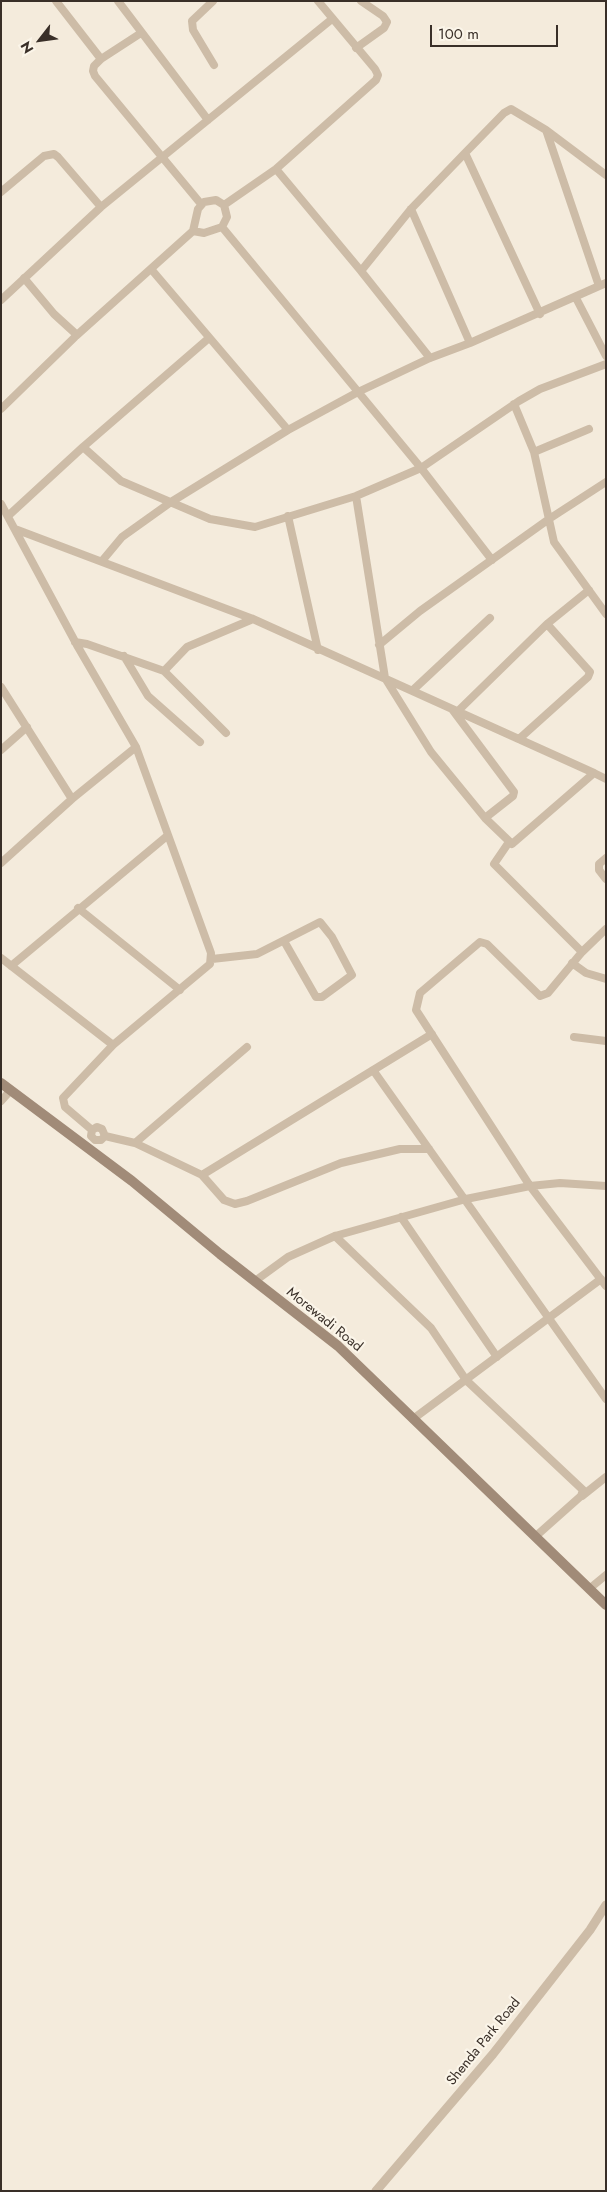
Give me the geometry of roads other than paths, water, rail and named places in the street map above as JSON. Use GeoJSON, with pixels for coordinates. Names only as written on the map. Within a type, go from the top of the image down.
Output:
{"type":"FeatureCollection","features":[{"type":"Feature","properties":{"kind":"main road","name":"Morewadi Road"},"geometry":{"type":"LineString","coordinates":[[1,1083],[10,1091],[93,1145],[154,1199],[338,1346],[606,1606]]}},
{"type":"Feature","properties":{"kind":"street"},"geometry":{"type":"LineString","coordinates":[[56,1],[101,58]]}},
{"type":"Feature","properties":{"kind":"street"},"geometry":{"type":"LineString","coordinates":[[118,1],[208,120]]}},
{"type":"Feature","properties":{"kind":"street"},"geometry":{"type":"LineString","coordinates":[[213,1],[192,21],[193,30],[214,65]]}},
{"type":"Feature","properties":{"kind":"street"},"geometry":{"type":"LineString","coordinates":[[224,205],[276,169],[376,80],[378,74],[375,69],[318,1]]}},
{"type":"Feature","properties":{"kind":"street"},"geometry":{"type":"LineString","coordinates":[[356,48],[384,28],[387,22],[383,16],[361,1]]}},
{"type":"Feature","properties":{"kind":"street"},"geometry":{"type":"LineString","coordinates":[[1,300],[101,207],[332,19]]}},
{"type":"Feature","properties":{"kind":"street"},"geometry":{"type":"LineString","coordinates":[[141,32],[101,58],[94,66],[95,76],[201,204]]}},
{"type":"Feature","properties":{"kind":"street"},"geometry":{"type":"LineString","coordinates":[[361,271],[412,209],[508,110],[514,110],[546,130],[606,175]]}},
{"type":"Feature","properties":{"kind":"street"},"geometry":{"type":"LineString","coordinates":[[102,561],[122,538],[171,502],[288,430],[358,392],[430,358],[540,314],[603,285],[546,130]]}},
{"type":"Feature","properties":{"kind":"street"},"geometry":{"type":"LineString","coordinates":[[465,153],[540,314]]}},
{"type":"Feature","properties":{"kind":"street"},"geometry":{"type":"LineString","coordinates":[[1,192],[44,156],[54,154],[101,207]]}},
{"type":"Feature","properties":{"kind":"street"},"geometry":{"type":"LineString","coordinates":[[276,169],[430,358]]}},
{"type":"Feature","properties":{"kind":"street"},"geometry":{"type":"LineString","coordinates":[[201,204],[211,200],[224,205]]}},
{"type":"Feature","properties":{"kind":"street"},"geometry":{"type":"LineString","coordinates":[[1,408],[77,335],[193,231],[201,204]]}},
{"type":"Feature","properties":{"kind":"street"},"geometry":{"type":"LineString","coordinates":[[193,231],[204,233],[222,227],[227,217],[224,205]]}},
{"type":"Feature","properties":{"kind":"street"},"geometry":{"type":"LineString","coordinates":[[412,209],[470,343]]}},
{"type":"Feature","properties":{"kind":"street"},"geometry":{"type":"LineString","coordinates":[[222,227],[421,468],[492,560]]}},
{"type":"Feature","properties":{"kind":"street"},"geometry":{"type":"LineString","coordinates":[[151,269],[288,430]]}},
{"type":"Feature","properties":{"kind":"street"},"geometry":{"type":"LineString","coordinates":[[24,278],[54,314],[77,335]]}},
{"type":"Feature","properties":{"kind":"street"},"geometry":{"type":"LineString","coordinates":[[576,298],[606,356]]}},
{"type":"Feature","properties":{"kind":"street"},"geometry":{"type":"LineString","coordinates":[[8,516],[209,338]]}},
{"type":"Feature","properties":{"kind":"street"},"geometry":{"type":"LineString","coordinates":[[84,447],[121,480],[210,519],[255,527],[356,496],[421,468],[514,404],[540,389],[606,364]]}},
{"type":"Feature","properties":{"kind":"street"},"geometry":{"type":"LineString","coordinates":[[514,404],[534,452],[554,542],[606,614]]}},
{"type":"Feature","properties":{"kind":"street"},"geometry":{"type":"LineString","coordinates":[[534,452],[589,430]]}},
{"type":"Feature","properties":{"kind":"street"},"geometry":{"type":"LineString","coordinates":[[379,645],[420,611],[549,519],[606,482]]}},
{"type":"Feature","properties":{"kind":"street"},"geometry":{"type":"LineString","coordinates":[[356,496],[379,645],[386,678],[431,752],[486,818],[509,842],[516,842],[594,773]]}},
{"type":"Feature","properties":{"kind":"street"},"geometry":{"type":"LineString","coordinates":[[1,504],[75,642],[136,747],[212,959]]}},
{"type":"Feature","properties":{"kind":"street"},"geometry":{"type":"LineString","coordinates":[[288,516],[318,650]]}},
{"type":"Feature","properties":{"kind":"street"},"geometry":{"type":"LineString","coordinates":[[15,529],[253,619],[606,779]]}},
{"type":"Feature","properties":{"kind":"street"},"geometry":{"type":"LineString","coordinates":[[458,711],[547,624],[589,590]]}},
{"type":"Feature","properties":{"kind":"street"},"geometry":{"type":"LineString","coordinates":[[413,690],[490,618]]}},
{"type":"Feature","properties":{"kind":"street"},"geometry":{"type":"LineString","coordinates":[[164,671],[187,646],[253,619]]}},
{"type":"Feature","properties":{"kind":"street"},"geometry":{"type":"LineString","coordinates":[[519,739],[588,678],[590,672],[547,624]]}},
{"type":"Feature","properties":{"kind":"street"},"geometry":{"type":"LineString","coordinates":[[75,642],[124,656],[164,671],[226,733]]}},
{"type":"Feature","properties":{"kind":"street"},"geometry":{"type":"LineString","coordinates":[[124,656],[148,696],[200,742]]}},
{"type":"Feature","properties":{"kind":"street"},"geometry":{"type":"LineString","coordinates":[[1,687],[72,799]]}},
{"type":"Feature","properties":{"kind":"street"},"geometry":{"type":"LineString","coordinates":[[450,707],[514,792],[513,796],[486,818]]}},
{"type":"Feature","properties":{"kind":"street"},"geometry":{"type":"LineString","coordinates":[[1,750],[27,727]]}},
{"type":"Feature","properties":{"kind":"street"},"geometry":{"type":"LineString","coordinates":[[1,862],[72,799],[136,747]]}},
{"type":"Feature","properties":{"kind":"street"},"geometry":{"type":"LineString","coordinates":[[11,966],[78,908],[167,836]]}},
{"type":"Feature","properties":{"kind":"street"},"geometry":{"type":"LineString","coordinates":[[509,842],[494,864],[582,952]]}},
{"type":"Feature","properties":{"kind":"street"},"geometry":{"type":"LineString","coordinates":[[606,858],[599,864],[599,870],[606,879]]}},
{"type":"Feature","properties":{"kind":"street"},"geometry":{"type":"LineString","coordinates":[[78,908],[180,990]]}},
{"type":"Feature","properties":{"kind":"street"},"geometry":{"type":"LineString","coordinates":[[92,1130],[64,1107],[63,1098],[113,1045],[180,990],[212,959],[257,954],[320,922],[332,937],[352,975],[322,997],[316,997],[284,941]]}},
{"type":"Feature","properties":{"kind":"street"},"geometry":{"type":"LineString","coordinates":[[606,929],[582,952],[548,992],[540,996],[487,944],[480,942],[420,993],[416,1010],[530,1186],[606,1286]]}},
{"type":"Feature","properties":{"kind":"street"},"geometry":{"type":"LineString","coordinates":[[1,958],[113,1045]]}},
{"type":"Feature","properties":{"kind":"street"},"geometry":{"type":"LineString","coordinates":[[572,963],[586,973],[606,979]]}},
{"type":"Feature","properties":{"kind":"street"},"geometry":{"type":"LineString","coordinates":[[202,1175],[432,1034]]}},
{"type":"Feature","properties":{"kind":"street"},"geometry":{"type":"LineString","coordinates":[[574,1037],[606,1041]]}},
{"type":"Feature","properties":{"kind":"street"},"geometry":{"type":"LineString","coordinates":[[135,1143],[247,1047]]}},
{"type":"Feature","properties":{"kind":"street"},"geometry":{"type":"LineString","coordinates":[[373,1070],[466,1198],[606,1399]]}},
{"type":"Feature","properties":{"kind":"street"},"geometry":{"type":"LineString","coordinates":[[1,1101],[10,1091]]}},
{"type":"Feature","properties":{"kind":"street"},"geometry":{"type":"LineString","coordinates":[[92,1130],[100,1128],[105,1136],[135,1143],[202,1175],[224,1200],[235,1204],[247,1201],[341,1163],[400,1148],[429,1149]]}},
{"type":"Feature","properties":{"kind":"street"},"geometry":{"type":"LineString","coordinates":[[92,1130],[93,1145],[105,1136]]}},
{"type":"Feature","properties":{"kind":"street"},"geometry":{"type":"LineString","coordinates":[[255,1281],[288,1257],[335,1236],[466,1198],[530,1186],[560,1183],[606,1186]]}},
{"type":"Feature","properties":{"kind":"street"},"geometry":{"type":"LineString","coordinates":[[401,1217],[496,1357]]}},
{"type":"Feature","properties":{"kind":"street"},"geometry":{"type":"LineString","coordinates":[[335,1236],[431,1328],[466,1380],[578,1482],[583,1490],[581,1496]]}},
{"type":"Feature","properties":{"kind":"street"},"geometry":{"type":"LineString","coordinates":[[413,1419],[601,1279]]}},
{"type":"Feature","properties":{"kind":"street"},"geometry":{"type":"LineString","coordinates":[[536,1536],[606,1476]]}},
{"type":"Feature","properties":{"kind":"street"},"geometry":{"type":"LineString","coordinates":[[589,1589],[606,1575]]}},
{"type":"Feature","properties":{"kind":"street","name":"Shenda Park Road"},"geometry":{"type":"LineString","coordinates":[[376,2191],[493,2054],[590,1930],[606,1905]]}}]}
